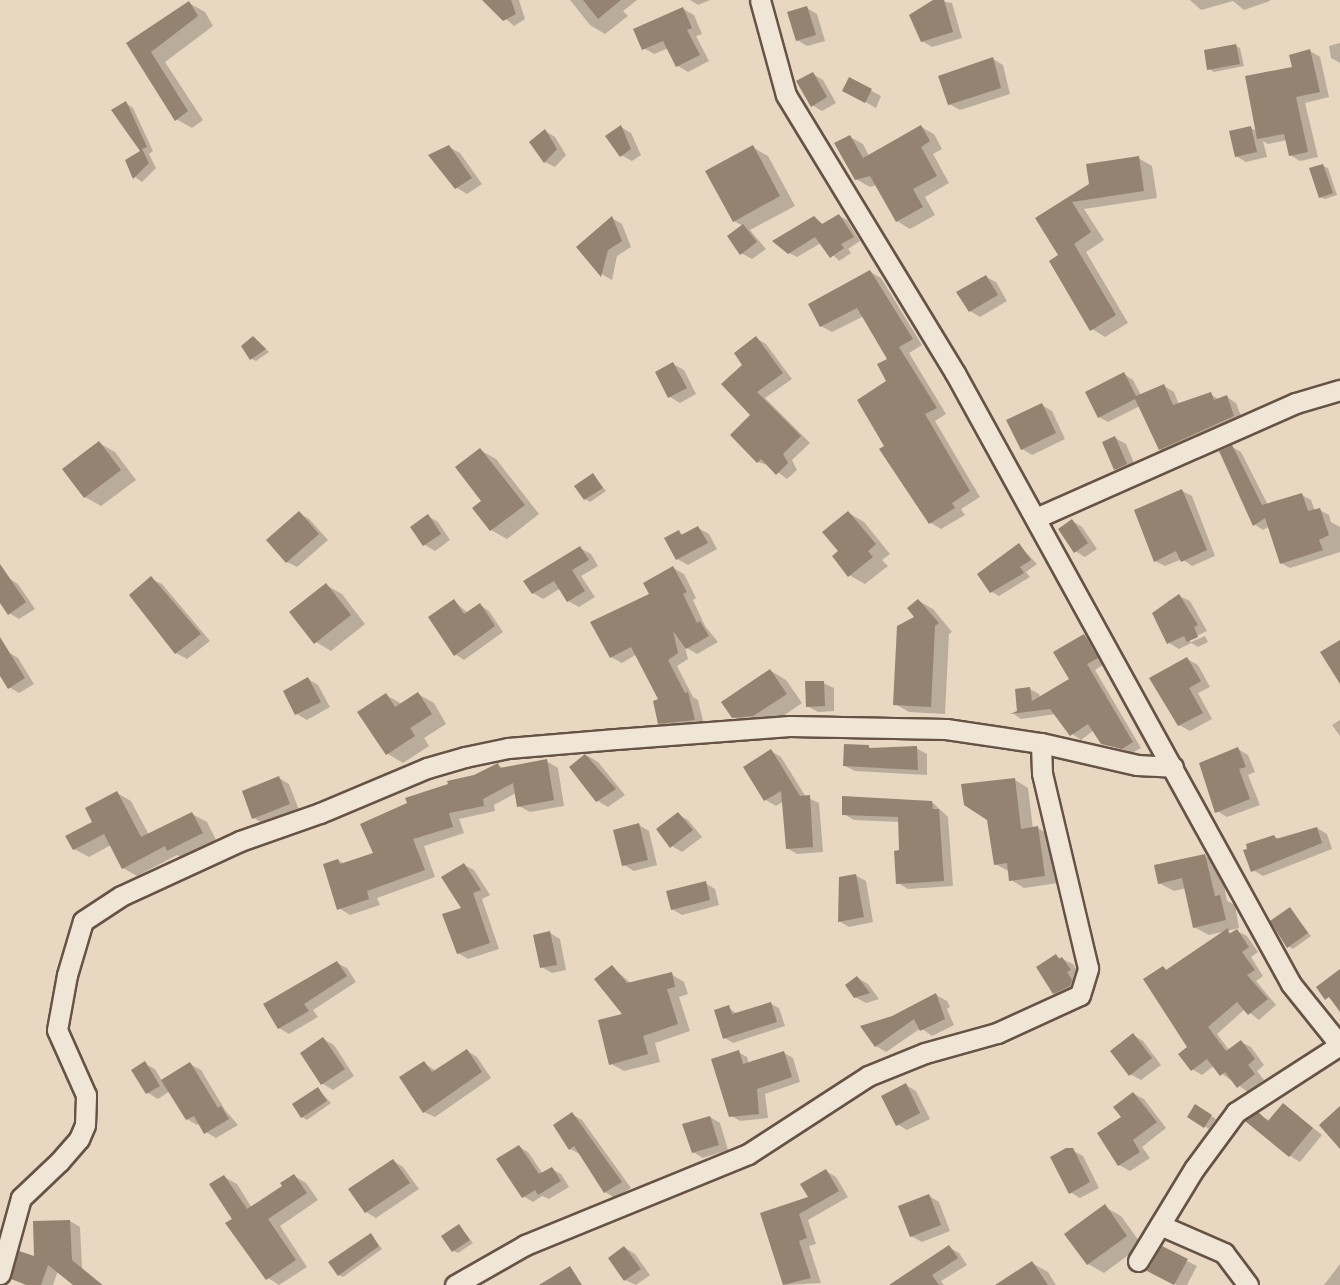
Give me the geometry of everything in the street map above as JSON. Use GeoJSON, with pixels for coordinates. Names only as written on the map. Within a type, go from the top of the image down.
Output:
{"type":"FeatureCollection","features":[{"type":"Feature","properties":{"kind":"street"},"geometry":{"type":"LineString","coordinates":[[760,0],[786,95],[955,373],[1291,984],[1340,1045],[1236,1112],[1212,1142],[1138,1261]]}},
{"type":"Feature","properties":{"kind":"street"},"geometry":{"type":"LineString","coordinates":[[1036,518],[1296,403],[1340,390]]}},
{"type":"Feature","properties":{"kind":"street"},"geometry":{"type":"LineString","coordinates":[[0,1274],[21,1198],[59,1163],[79,1139],[85,1125],[86,1096],[57,1030],[67,975],[83,921],[131,891],[240,841],[320,813],[427,768],[508,748],[790,726],[946,729],[1041,743],[1137,765],[1173,767]]}},
{"type":"Feature","properties":{"kind":"street"},"geometry":{"type":"LineString","coordinates":[[455,1285],[525,1245],[748,1154],[868,1076],[925,1054],[997,1032],[1080,995],[1088,968],[1042,773],[1041,743]]}},
{"type":"Feature","properties":{"kind":"street"},"geometry":{"type":"LineString","coordinates":[[1160,1225],[1224,1254],[1248,1285]]}},
{"type":"Feature","properties":{"kind":"building"},"geometry":{"type":"Polygon","coordinates":[[[482,0],[511,0],[516,14],[503,21],[482,0]]]}},
{"type":"Feature","properties":{"kind":"building"},"geometry":{"type":"Polygon","coordinates":[[[583,0],[621,0],[598,19],[583,0]]]}},
{"type":"Feature","properties":{"kind":"building"},"geometry":{"type":"Polygon","coordinates":[[[933,0],[944,0],[953,32],[921,42],[909,15],[933,0]]]}},
{"type":"Feature","properties":{"kind":"building"},"geometry":{"type":"Polygon","coordinates":[[[189,1],[198,16],[151,52],[188,111],[175,121],[126,43],[189,1]]]}},
{"type":"Feature","properties":{"kind":"building"},"geometry":{"type":"Polygon","coordinates":[[[807,6],[816,35],[796,41],[787,12],[807,6]]]}},
{"type":"Feature","properties":{"kind":"building"},"geometry":{"type":"Polygon","coordinates":[[[683,7],[692,28],[687,30],[700,55],[676,67],[663,41],[642,50],[633,29],[683,7]]]}},
{"type":"Feature","properties":{"kind":"building"},"geometry":{"type":"Polygon","coordinates":[[[1236,44],[1240,64],[1207,70],[1204,50],[1236,44]]]}},
{"type":"Feature","properties":{"kind":"building"},"geometry":{"type":"Polygon","coordinates":[[[1310,49],[1320,92],[1296,97],[1308,152],[1289,156],[1284,134],[1257,139],[1245,76],[1292,67],[1289,55],[1310,49]]]}},
{"type":"Feature","properties":{"kind":"building"},"geometry":{"type":"Polygon","coordinates":[[[993,57],[1001,88],[948,105],[938,76],[993,57]]]}},
{"type":"Feature","properties":{"kind":"building"},"geometry":{"type":"Polygon","coordinates":[[[813,72],[827,97],[811,107],[796,81],[813,72]]]}},
{"type":"Feature","properties":{"kind":"building"},"geometry":{"type":"Polygon","coordinates":[[[849,77],[872,89],[865,103],[842,91],[849,77]]]}},
{"type":"Feature","properties":{"kind":"building"},"geometry":{"type":"Polygon","coordinates":[[[126,101],[147,147],[142,149],[149,163],[133,179],[125,160],[140,151],[111,110],[126,101]]]}},
{"type":"Feature","properties":{"kind":"building"},"geometry":{"type":"Polygon","coordinates":[[[621,125],[631,149],[620,157],[605,136],[621,125]]]}},
{"type":"Feature","properties":{"kind":"building"},"geometry":{"type":"Polygon","coordinates":[[[921,125],[930,141],[921,147],[937,176],[913,189],[923,207],[896,222],[870,176],[855,180],[834,143],[850,135],[863,158],[921,125]]]}},
{"type":"Feature","properties":{"kind":"building"},"geometry":{"type":"Polygon","coordinates":[[[1251,126],[1257,152],[1235,157],[1229,131],[1251,126]]]}},
{"type":"Feature","properties":{"kind":"building"},"geometry":{"type":"Polygon","coordinates":[[[545,129],[557,149],[544,163],[529,142],[545,129]]]}},
{"type":"Feature","properties":{"kind":"building"},"geometry":{"type":"Polygon","coordinates":[[[449,145],[472,178],[455,189],[428,155],[449,145]]]}},
{"type":"Feature","properties":{"kind":"building"},"geometry":{"type":"Polygon","coordinates":[[[753,145],[780,196],[733,222],[705,171],[753,145]]]}},
{"type":"Feature","properties":{"kind":"building"},"geometry":{"type":"Polygon","coordinates":[[[1139,156],[1144,191],[1072,202],[1091,232],[1074,244],[1116,315],[1090,331],[1049,261],[1058,255],[1035,218],[1089,184],[1086,164],[1139,156]]]}},
{"type":"Feature","properties":{"kind":"building"},"geometry":{"type":"Polygon","coordinates":[[[1323,164],[1333,193],[1319,198],[1309,168],[1323,164]]]}},
{"type":"Feature","properties":{"kind":"building"},"geometry":{"type":"Polygon","coordinates":[[[839,214],[854,237],[841,244],[844,248],[830,258],[815,237],[788,254],[772,241],[814,216],[822,224],[839,214]]]}},
{"type":"Feature","properties":{"kind":"building"},"geometry":{"type":"Polygon","coordinates":[[[612,216],[622,241],[608,250],[601,277],[576,247],[612,216]]]}},
{"type":"Feature","properties":{"kind":"building"},"geometry":{"type":"Polygon","coordinates":[[[743,224],[757,242],[740,255],[727,236],[743,224]]]}},
{"type":"Feature","properties":{"kind":"building"},"geometry":{"type":"Polygon","coordinates":[[[870,270],[913,339],[899,347],[937,408],[925,414],[970,491],[952,503],[955,508],[929,524],[879,449],[884,446],[857,400],[886,381],[877,364],[887,359],[857,308],[820,327],[808,304],[870,270]]]}},
{"type":"Feature","properties":{"kind":"building"},"geometry":{"type":"Polygon","coordinates":[[[986,275],[998,295],[969,312],[956,292],[986,275]]]}},
{"type":"Feature","properties":{"kind":"building"},"geometry":{"type":"Polygon","coordinates":[[[253,336],[266,349],[250,360],[241,346],[253,336]]]}},
{"type":"Feature","properties":{"kind":"building"},"geometry":{"type":"Polygon","coordinates":[[[756,336],[783,373],[757,392],[801,436],[783,454],[788,463],[776,475],[761,459],[757,463],[730,435],[750,415],[721,384],[742,365],[734,353],[756,336]]]}},
{"type":"Feature","properties":{"kind":"building"},"geometry":{"type":"Polygon","coordinates":[[[673,362],[687,388],[668,398],[655,372],[673,362]]]}},
{"type":"Feature","properties":{"kind":"building"},"geometry":{"type":"Polygon","coordinates":[[[1124,372],[1136,396],[1164,384],[1173,405],[1211,392],[1214,400],[1227,395],[1234,416],[1159,450],[1135,399],[1098,418],[1085,392],[1124,372]]]}},
{"type":"Feature","properties":{"kind":"building"},"geometry":{"type":"Polygon","coordinates":[[[1042,403],[1056,433],[1021,450],[1006,420],[1042,403]]]}},
{"type":"Feature","properties":{"kind":"building"},"geometry":{"type":"Polygon","coordinates":[[[1115,436],[1127,464],[1114,470],[1102,442],[1115,436]]]}},
{"type":"Feature","properties":{"kind":"building"},"geometry":{"type":"Polygon","coordinates":[[[99,441],[121,470],[84,498],[62,469],[99,441]]]}},
{"type":"Feature","properties":{"kind":"building"},"geometry":{"type":"Polygon","coordinates":[[[1232,445],[1262,505],[1302,493],[1308,511],[1320,508],[1329,535],[1319,540],[1323,550],[1280,564],[1265,518],[1253,526],[1219,451],[1232,445]]]}},
{"type":"Feature","properties":{"kind":"building"},"geometry":{"type":"Polygon","coordinates":[[[480,448],[525,505],[490,531],[472,508],[481,501],[455,467],[480,448]]]}},
{"type":"Feature","properties":{"kind":"building"},"geometry":{"type":"Polygon","coordinates":[[[593,473],[603,488],[584,500],[574,486],[593,473]]]}},
{"type":"Feature","properties":{"kind":"building"},"geometry":{"type":"Polygon","coordinates":[[[1182,489],[1207,550],[1181,562],[1176,551],[1154,562],[1134,510],[1182,489]]]}},
{"type":"Feature","properties":{"kind":"building"},"geometry":{"type":"Polygon","coordinates":[[[299,511],[319,534],[286,563],[266,540],[299,511]]]}},
{"type":"Feature","properties":{"kind":"building"},"geometry":{"type":"Polygon","coordinates":[[[848,511],[876,544],[868,551],[873,557],[848,577],[832,556],[838,551],[822,532],[848,511]]]}},
{"type":"Feature","properties":{"kind":"building"},"geometry":{"type":"Polygon","coordinates":[[[428,514],[441,534],[423,546],[410,527],[428,514]]]}},
{"type":"Feature","properties":{"kind":"building"},"geometry":{"type":"Polygon","coordinates":[[[1072,519],[1088,543],[1074,553],[1058,529],[1072,519]]]}},
{"type":"Feature","properties":{"kind":"building"},"geometry":{"type":"Polygon","coordinates":[[[698,526],[708,543],[676,560],[664,538],[679,530],[681,535],[698,526]]]}},
{"type":"Feature","properties":{"kind":"building"},"geometry":{"type":"Polygon","coordinates":[[[1019,543],[1031,560],[1020,567],[1024,573],[990,593],[977,574],[1019,543]]]}},
{"type":"Feature","properties":{"kind":"building"},"geometry":{"type":"Polygon","coordinates":[[[580,546],[589,560],[572,570],[585,591],[567,602],[554,581],[532,594],[523,581],[580,546]]]}},
{"type":"Feature","properties":{"kind":"building"},"geometry":{"type":"Polygon","coordinates":[[[0,564],[26,602],[8,615],[0,603],[0,564]]]}},
{"type":"Feature","properties":{"kind":"building"},"geometry":{"type":"Polygon","coordinates":[[[673,566],[687,592],[683,594],[697,623],[700,621],[709,636],[686,649],[673,631],[678,653],[668,660],[685,693],[688,692],[695,720],[658,724],[653,701],[658,699],[631,647],[610,658],[590,622],[649,594],[643,583],[673,566]]]}},
{"type":"Feature","properties":{"kind":"building"},"geometry":{"type":"Polygon","coordinates":[[[151,576],[201,634],[175,654],[129,595],[151,576]]]}},
{"type":"Feature","properties":{"kind":"building"},"geometry":{"type":"Polygon","coordinates":[[[326,583],[351,615],[314,644],[289,612],[326,583]]]}},
{"type":"Feature","properties":{"kind":"building"},"geometry":{"type":"Polygon","coordinates":[[[1179,594],[1198,625],[1194,627],[1198,637],[1187,642],[1184,636],[1167,644],[1152,613],[1179,594]]]}},
{"type":"Feature","properties":{"kind":"building"},"geometry":{"type":"Polygon","coordinates":[[[454,599],[464,614],[480,603],[495,626],[454,656],[428,617],[454,599]]]}},
{"type":"Feature","properties":{"kind":"building"},"geometry":{"type":"Polygon","coordinates":[[[918,599],[939,623],[935,626],[931,707],[893,705],[897,626],[914,617],[907,608],[918,599]]]}},
{"type":"Feature","properties":{"kind":"building"},"geometry":{"type":"Polygon","coordinates":[[[1084,634],[1098,658],[1087,664],[1133,742],[1122,749],[1101,744],[1088,724],[1070,736],[1050,709],[1010,714],[1017,711],[1015,689],[1030,687],[1032,701],[1069,679],[1053,652],[1084,634]]]}},
{"type":"Feature","properties":{"kind":"building"},"geometry":{"type":"Polygon","coordinates":[[[0,637],[25,678],[8,689],[0,676],[0,637]]]}},
{"type":"Feature","properties":{"kind":"building"},"geometry":{"type":"Polygon","coordinates":[[[1340,640],[1340,684],[1320,652],[1340,640]]]}},
{"type":"Feature","properties":{"kind":"building"},"geometry":{"type":"Polygon","coordinates":[[[1187,657],[1201,681],[1189,688],[1203,713],[1178,726],[1149,678],[1187,657]]]}},
{"type":"Feature","properties":{"kind":"building"},"geometry":{"type":"Polygon","coordinates":[[[770,669],[787,694],[753,716],[732,718],[721,702],[770,669]]]}},
{"type":"Feature","properties":{"kind":"building"},"geometry":{"type":"Polygon","coordinates":[[[308,677],[321,702],[295,715],[283,691],[308,677]]]}},
{"type":"Feature","properties":{"kind":"building"},"geometry":{"type":"Polygon","coordinates":[[[805,681],[824,681],[825,706],[806,707],[805,681]]]}},
{"type":"Feature","properties":{"kind":"building"},"geometry":{"type":"Polygon","coordinates":[[[418,692],[432,714],[410,728],[415,736],[386,755],[357,712],[386,693],[395,707],[418,692]]]}},
{"type":"Feature","properties":{"kind":"building"},"geometry":{"type":"Polygon","coordinates":[[[844,744],[869,745],[869,748],[917,746],[918,770],[843,766],[844,744]]]}},
{"type":"Feature","properties":{"kind":"building"},"geometry":{"type":"Polygon","coordinates":[[[1238,747],[1246,767],[1239,769],[1250,799],[1215,813],[1199,763],[1238,747]]]}},
{"type":"Feature","properties":{"kind":"building"},"geometry":{"type":"Polygon","coordinates":[[[771,749],[800,796],[810,795],[813,847],[786,849],[781,791],[764,801],[743,767],[771,749]]]}},
{"type":"Feature","properties":{"kind":"building"},"geometry":{"type":"Polygon","coordinates":[[[585,754],[616,789],[596,802],[569,767],[585,754]]]}},
{"type":"Feature","properties":{"kind":"building"},"geometry":{"type":"Polygon","coordinates":[[[547,759],[554,800],[517,807],[513,783],[483,799],[484,806],[449,813],[453,827],[413,839],[425,870],[367,891],[369,899],[337,910],[323,864],[338,859],[340,864],[373,853],[360,824],[407,803],[405,798],[448,784],[447,781],[474,775],[498,763],[500,768],[547,759]]]}},
{"type":"Feature","properties":{"kind":"building"},"geometry":{"type":"Polygon","coordinates":[[[279,776],[290,804],[252,819],[242,791],[279,776]]]}},
{"type":"Feature","properties":{"kind":"building"},"geometry":{"type":"Polygon","coordinates":[[[1015,778],[1021,829],[1038,826],[1045,876],[1009,881],[1007,863],[994,865],[987,820],[964,805],[961,784],[1015,778]]]}},
{"type":"Feature","properties":{"kind":"building"},"geometry":{"type":"Polygon","coordinates":[[[117,791],[141,837],[192,812],[203,833],[167,851],[165,846],[122,869],[104,834],[73,850],[65,836],[92,822],[85,808],[117,791]]]}},
{"type":"Feature","properties":{"kind":"building"},"geometry":{"type":"Polygon","coordinates":[[[842,796],[932,801],[933,809],[939,809],[944,881],[896,884],[894,851],[899,850],[898,817],[842,815],[842,796]]]}},
{"type":"Feature","properties":{"kind":"building"},"geometry":{"type":"Polygon","coordinates":[[[678,812],[693,830],[670,848],[656,829],[678,812]]]}},
{"type":"Feature","properties":{"kind":"building"},"geometry":{"type":"Polygon","coordinates":[[[639,823],[648,860],[622,866],[613,830],[639,823]]]}},
{"type":"Feature","properties":{"kind":"building"},"geometry":{"type":"Polygon","coordinates":[[[1317,827],[1322,843],[1251,872],[1243,850],[1247,849],[1246,844],[1274,835],[1276,839],[1317,827]]]}},
{"type":"Feature","properties":{"kind":"building"},"geometry":{"type":"Polygon","coordinates":[[[1205,854],[1215,896],[1220,895],[1226,920],[1193,928],[1182,878],[1158,884],[1154,865],[1205,854]]]}},
{"type":"Feature","properties":{"kind":"building"},"geometry":{"type":"Polygon","coordinates":[[[464,863],[481,890],[473,893],[490,943],[457,954],[442,914],[461,908],[441,877],[464,863]]]}},
{"type":"Feature","properties":{"kind":"building"},"geometry":{"type":"Polygon","coordinates":[[[856,874],[864,917],[838,922],[839,877],[856,874]]]}},
{"type":"Feature","properties":{"kind":"building"},"geometry":{"type":"Polygon","coordinates":[[[706,881],[710,900],[671,910],[666,891],[706,881]]]}},
{"type":"Feature","properties":{"kind":"building"},"geometry":{"type":"Polygon","coordinates":[[[1290,907],[1308,933],[1287,948],[1270,921],[1290,907]]]}},
{"type":"Feature","properties":{"kind":"building"},"geometry":{"type":"Polygon","coordinates":[[[1228,928],[1229,934],[1237,929],[1249,947],[1242,952],[1255,970],[1247,975],[1268,999],[1248,1015],[1237,1002],[1208,1027],[1226,1051],[1241,1040],[1255,1059],[1248,1065],[1255,1074],[1237,1088],[1225,1072],[1220,1076],[1207,1059],[1191,1071],[1178,1054],[1187,1047],[1143,979],[1163,966],[1166,970],[1228,928]]]}},
{"type":"Feature","properties":{"kind":"building"},"geometry":{"type":"Polygon","coordinates":[[[550,931],[557,965],[540,968],[533,935],[550,931]]]}},
{"type":"Feature","properties":{"kind":"building"},"geometry":{"type":"Polygon","coordinates":[[[1056,954],[1059,959],[1062,957],[1071,970],[1067,972],[1072,980],[1070,986],[1053,994],[1036,967],[1056,954]]]}},
{"type":"Feature","properties":{"kind":"building"},"geometry":{"type":"Polygon","coordinates":[[[337,961],[347,976],[304,1004],[309,1011],[278,1029],[263,1004],[337,961]]]}},
{"type":"Feature","properties":{"kind":"building"},"geometry":{"type":"Polygon","coordinates":[[[612,965],[627,983],[672,972],[675,987],[667,989],[678,1024],[643,1036],[648,1054],[609,1065],[598,1020],[622,1014],[594,979],[612,965]]]}},
{"type":"Feature","properties":{"kind":"building"},"geometry":{"type":"Polygon","coordinates":[[[1340,969],[1340,1012],[1329,997],[1325,1000],[1316,987],[1340,969]]]}},
{"type":"Feature","properties":{"kind":"building"},"geometry":{"type":"Polygon","coordinates":[[[857,976],[870,993],[854,998],[845,985],[857,976]]]}},
{"type":"Feature","properties":{"kind":"building"},"geometry":{"type":"Polygon","coordinates":[[[936,993],[945,1019],[920,1031],[914,1019],[875,1047],[860,1026],[892,1016],[936,993]]]}},
{"type":"Feature","properties":{"kind":"building"},"geometry":{"type":"Polygon","coordinates":[[[771,1002],[777,1022],[723,1039],[714,1010],[729,1005],[732,1014],[771,1002]]]}},
{"type":"Feature","properties":{"kind":"building"},"geometry":{"type":"Polygon","coordinates":[[[1133,1033],[1152,1058],[1129,1076],[1110,1051],[1133,1033]]]}},
{"type":"Feature","properties":{"kind":"building"},"geometry":{"type":"Polygon","coordinates":[[[323,1037],[345,1069],[321,1085],[300,1053],[323,1037]]]}},
{"type":"Feature","properties":{"kind":"building"},"geometry":{"type":"Polygon","coordinates":[[[467,1049],[482,1072],[423,1113],[399,1077],[424,1061],[432,1072],[467,1049]]]}},
{"type":"Feature","properties":{"kind":"building"},"geometry":{"type":"Polygon","coordinates":[[[739,1050],[743,1064],[784,1051],[792,1077],[757,1089],[759,1114],[729,1117],[711,1059],[739,1050]]]}},
{"type":"Feature","properties":{"kind":"building"},"geometry":{"type":"Polygon","coordinates":[[[145,1061],[160,1086],[146,1094],[131,1070],[145,1061]]]}},
{"type":"Feature","properties":{"kind":"building"},"geometry":{"type":"Polygon","coordinates":[[[190,1062],[218,1108],[221,1106],[229,1119],[204,1134],[194,1116],[186,1120],[161,1080],[190,1062]]]}},
{"type":"Feature","properties":{"kind":"building"},"geometry":{"type":"Polygon","coordinates":[[[906,1083],[920,1113],[896,1126],[881,1096],[906,1083]]]}},
{"type":"Feature","properties":{"kind":"building"},"geometry":{"type":"Polygon","coordinates":[[[318,1087],[327,1101],[301,1118],[292,1104],[318,1087]]]}},
{"type":"Feature","properties":{"kind":"building"},"geometry":{"type":"Polygon","coordinates":[[[1133,1092],[1157,1122],[1133,1140],[1140,1152],[1118,1166],[1097,1133],[1121,1117],[1113,1107],[1133,1092]]]}},
{"type":"Feature","properties":{"kind":"building"},"geometry":{"type":"Polygon","coordinates":[[[1283,1103],[1313,1128],[1289,1157],[1245,1121],[1258,1112],[1268,1121],[1283,1103]]]}},
{"type":"Feature","properties":{"kind":"building"},"geometry":{"type":"Polygon","coordinates":[[[1195,1104],[1212,1115],[1204,1128],[1187,1117],[1195,1104]]]}},
{"type":"Feature","properties":{"kind":"building"},"geometry":{"type":"Polygon","coordinates":[[[1340,1106],[1340,1149],[1319,1125],[1340,1106]]]}},
{"type":"Feature","properties":{"kind":"building"},"geometry":{"type":"Polygon","coordinates":[[[572,1112],[622,1182],[604,1193],[574,1146],[569,1150],[553,1125],[572,1112]]]}},
{"type":"Feature","properties":{"kind":"building"},"geometry":{"type":"Polygon","coordinates":[[[710,1116],[719,1145],[692,1153],[682,1124],[710,1116]]]}},
{"type":"Feature","properties":{"kind":"building"},"geometry":{"type":"Polygon","coordinates":[[[519,1145],[539,1174],[552,1167],[561,1181],[538,1195],[535,1190],[522,1198],[496,1159],[519,1145]]]}},
{"type":"Feature","properties":{"kind":"building"},"geometry":{"type":"Polygon","coordinates":[[[1066,1148],[1073,1148],[1090,1182],[1069,1194],[1050,1157],[1066,1148]]]}},
{"type":"Feature","properties":{"kind":"building"},"geometry":{"type":"Polygon","coordinates":[[[393,1159],[410,1183],[365,1213],[348,1189],[393,1159]]]}},
{"type":"Feature","properties":{"kind":"building"},"geometry":{"type":"Polygon","coordinates":[[[826,1169],[839,1191],[799,1214],[807,1238],[799,1241],[811,1278],[783,1285],[760,1213],[808,1197],[800,1184],[826,1169]]]}},
{"type":"Feature","properties":{"kind":"building"},"geometry":{"type":"Polygon","coordinates":[[[294,1174],[307,1193],[268,1219],[296,1260],[266,1280],[225,1223],[232,1219],[209,1184],[224,1175],[247,1209],[282,1186],[280,1183],[294,1174]]]}},
{"type":"Feature","properties":{"kind":"building"},"geometry":{"type":"Polygon","coordinates":[[[929,1194],[941,1225],[910,1237],[898,1206],[929,1194]]]}},
{"type":"Feature","properties":{"kind":"building"},"geometry":{"type":"Polygon","coordinates":[[[1105,1204],[1127,1236],[1087,1265],[1064,1234],[1105,1204]]]}},
{"type":"Feature","properties":{"kind":"building"},"geometry":{"type":"Polygon","coordinates":[[[70,1220],[72,1260],[102,1285],[73,1285],[48,1265],[41,1285],[27,1285],[11,1279],[19,1251],[34,1256],[33,1221],[70,1220]]]}},
{"type":"Feature","properties":{"kind":"building"},"geometry":{"type":"Polygon","coordinates":[[[459,1224],[470,1240],[452,1252],[441,1236],[459,1224]]]}},
{"type":"Feature","properties":{"kind":"building"},"geometry":{"type":"Polygon","coordinates":[[[371,1233],[379,1246],[338,1276],[328,1262],[371,1233]]]}},
{"type":"Feature","properties":{"kind":"building"},"geometry":{"type":"Polygon","coordinates":[[[949,1245],[958,1258],[932,1275],[939,1285],[889,1285],[949,1245]]]}},
{"type":"Feature","properties":{"kind":"building"},"geometry":{"type":"Polygon","coordinates":[[[624,1246],[641,1269],[624,1281],[608,1258],[624,1246]]]}},
{"type":"Feature","properties":{"kind":"building"},"geometry":{"type":"Polygon","coordinates":[[[1162,1246],[1188,1259],[1174,1285],[1147,1271],[1162,1246]]]}},
{"type":"Feature","properties":{"kind":"building"},"geometry":{"type":"Polygon","coordinates":[[[1032,1261],[1048,1285],[995,1285],[1032,1261]]]}},
{"type":"Feature","properties":{"kind":"building"},"geometry":{"type":"Polygon","coordinates":[[[570,1266],[582,1285],[539,1285],[570,1266]]]}}]}
